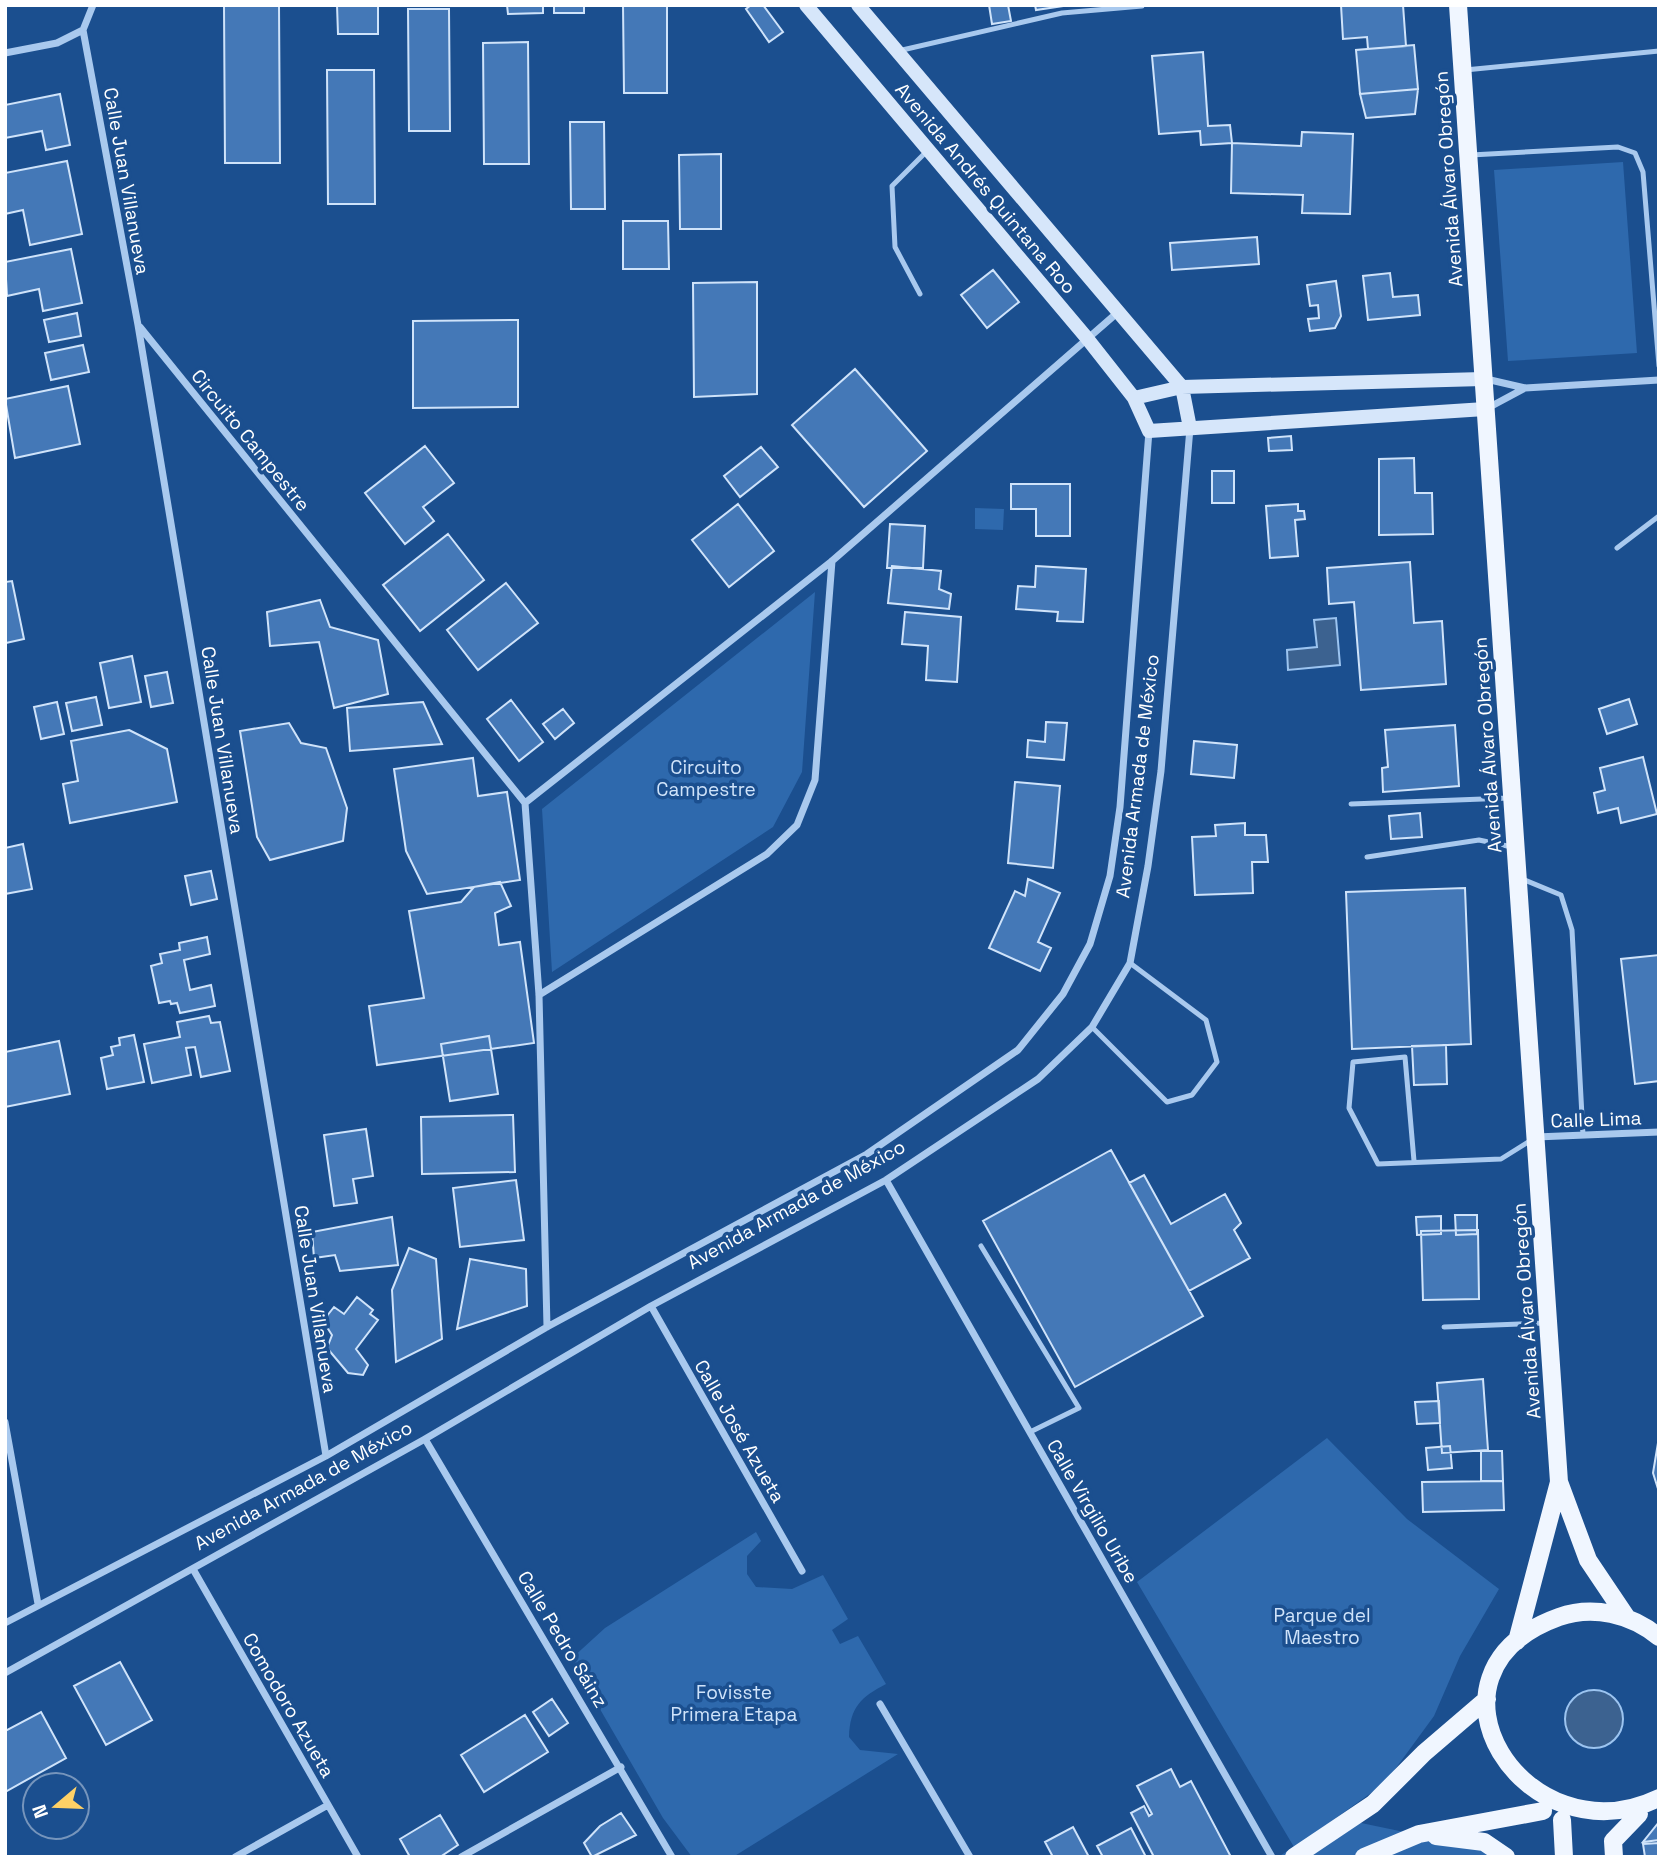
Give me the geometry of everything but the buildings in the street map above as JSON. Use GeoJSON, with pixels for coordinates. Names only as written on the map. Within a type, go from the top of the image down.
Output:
{"type":"FeatureCollection","features":[{"type":"Feature","properties":{"kind":"main road","name":"Avenida Andrés Quintana Roo"},"geometry":{"type":"LineString","coordinates":[[806,5],[1086,337],[1134,398],[1149,431]]}},
{"type":"Feature","properties":{"kind":"main road","name":"Avenida Andrés Quintana Roo"},"geometry":{"type":"LineString","coordinates":[[858,5],[895,52],[1182,387]]}},
{"type":"Feature","properties":{"kind":"main road","name":"Avenida Álvaro Obregón"},"geometry":{"type":"LineString","coordinates":[[1458,5],[1559,1482],[1588,1560],[1627,1618]]}},
{"type":"Feature","properties":{"kind":"main road"},"geometry":{"type":"LineString","coordinates":[[1134,398],[1182,387],[1483,379]]}},
{"type":"Feature","properties":{"kind":"main road","name":"Avenida Armada de México"},"geometry":{"type":"LineString","coordinates":[[1182,387],[1191,428]]}},
{"type":"Feature","properties":{"kind":"main road"},"geometry":{"type":"LineString","coordinates":[[1149,431],[1485,409]]}},
{"type":"Feature","properties":{"kind":"main road","name":"Avenida Álvaro Obregón"},"geometry":{"type":"LineString","coordinates":[[1517,1641],[1559,1482]]}},
{"type":"Feature","properties":{"kind":"main road","name":"Avenida Álvaro Obregón"},"geometry":{"type":"LineString","coordinates":[[1643,1810],[1618,1820],[1590,1823],[1562,1819],[1543,1811],[1516,1791],[1496,1764],[1487,1732],[1487,1699],[1497,1668],[1517,1641],[1541,1624],[1569,1614],[1598,1612],[1627,1618],[1658,1636]]}},
{"type":"Feature","properties":{"kind":"main road"},"geometry":{"type":"LineString","coordinates":[[1294,1857],[1373,1804],[1424,1753],[1487,1699]]}},
{"type":"Feature","properties":{"kind":"main road","name":"Avenida Álvaro Obregón"},"geometry":{"type":"LineString","coordinates":[[1614,1857],[1613,1841],[1643,1810],[1659,1798]]}},
{"type":"Feature","properties":{"kind":"main road"},"geometry":{"type":"LineString","coordinates":[[1364,1857],[1419,1834],[1543,1811]]}},
{"type":"Feature","properties":{"kind":"main road"},"geometry":{"type":"LineString","coordinates":[[1562,1819],[1564,1857]]}},
{"type":"Feature","properties":{"kind":"main road"},"geometry":{"type":"LineString","coordinates":[[1419,1834],[1484,1842],[1506,1857]]}},
{"type":"Feature","properties":{"kind":"street"},"geometry":{"type":"LineString","coordinates":[[5,53],[57,43],[83,30],[93,5]]}},
{"type":"Feature","properties":{"kind":"street","name":"Calle Juan Villanueva"},"geometry":{"type":"LineString","coordinates":[[83,30],[138,325],[326,1456]]}},
{"type":"Feature","properties":{"kind":"street"},"geometry":{"type":"LineString","coordinates":[[547,1327],[539,995],[525,803],[832,561],[1086,337],[1117,313]]}},
{"type":"Feature","properties":{"kind":"street","name":"Circuito Campestre"},"geometry":{"type":"LineString","coordinates":[[138,325],[525,803]]}},
{"type":"Feature","properties":{"kind":"street"},"geometry":{"type":"LineString","coordinates":[[1483,379],[1525,388],[1659,380]]}},
{"type":"Feature","properties":{"kind":"street"},"geometry":{"type":"LineString","coordinates":[[1485,409],[1525,388]]}},
{"type":"Feature","properties":{"kind":"street","name":"Avenida Armada de México"},"geometry":{"type":"LineString","coordinates":[[5,1673],[425,1439],[651,1306],[886,1180],[1038,1079],[1092,1027],[1130,963],[1148,866],[1161,771],[1191,428]]}},
{"type":"Feature","properties":{"kind":"street","name":"Avenida Armada de México"},"geometry":{"type":"LineString","coordinates":[[5,1623],[326,1456],[547,1327],[867,1154],[1018,1049],[1063,994],[1090,944],[1110,876],[1120,807],[1149,431]]}},
{"type":"Feature","properties":{"kind":"street"},"geometry":{"type":"LineString","coordinates":[[539,995],[767,854],[796,825],[816,780],[832,561]]}},
{"type":"Feature","properties":{"kind":"street","name":"Calle Lima"},"geometry":{"type":"LineString","coordinates":[[1535,1138],[1659,1132]]}},
{"type":"Feature","properties":{"kind":"street","name":"Calle Virgilio Uribe"},"geometry":{"type":"LineString","coordinates":[[886,1180],[1272,1857]]}},
{"type":"Feature","properties":{"kind":"street","name":"Calle José Azueta"},"geometry":{"type":"LineString","coordinates":[[651,1306],[802,1571]]}},
{"type":"Feature","properties":{"kind":"street"},"geometry":{"type":"LineString","coordinates":[[5,1422],[37,1605]]}},
{"type":"Feature","properties":{"kind":"street","name":"Calle Pedro Sáinz"},"geometry":{"type":"LineString","coordinates":[[425,1439],[672,1857]]}},
{"type":"Feature","properties":{"kind":"street","name":"Comodoro Azueta"},"geometry":{"type":"LineString","coordinates":[[193,1569],[358,1857]]}},
{"type":"Feature","properties":{"kind":"street"},"geometry":{"type":"LineString","coordinates":[[880,1704],[970,1857]]}},
{"type":"Feature","properties":{"kind":"street"},"geometry":{"type":"LineString","coordinates":[[461,1857],[621,1767]]}},
{"type":"Feature","properties":{"kind":"street"},"geometry":{"type":"LineString","coordinates":[[236,1857],[328,1805]]}},
{"type":"Feature","properties":{"kind":"lane"},"geometry":{"type":"LineString","coordinates":[[895,52],[1062,13],[1142,6]]}},
{"type":"Feature","properties":{"kind":"lane"},"geometry":{"type":"LineString","coordinates":[[1462,71],[1659,51]]}},
{"type":"Feature","properties":{"kind":"lane"},"geometry":{"type":"LineString","coordinates":[[1468,155],[1618,147],[1635,153],[1643,172],[1659,366]]}},
{"type":"Feature","properties":{"kind":"lane"},"geometry":{"type":"LineString","coordinates":[[920,294],[895,247],[892,186],[928,149]]}},
{"type":"Feature","properties":{"kind":"lane"},"geometry":{"type":"LineString","coordinates":[[1617,548],[1659,516]]}},
{"type":"Feature","properties":{"kind":"lane"},"geometry":{"type":"LineString","coordinates":[[1351,804],[1512,798]]}},
{"type":"Feature","properties":{"kind":"lane"},"geometry":{"type":"LineString","coordinates":[[1367,857],[1479,840],[1516,848]]}},
{"type":"Feature","properties":{"kind":"lane"},"geometry":{"type":"LineString","coordinates":[[1517,877],[1561,895],[1572,930],[1583,1135]]}},
{"type":"Feature","properties":{"kind":"lane"},"geometry":{"type":"LineString","coordinates":[[1092,1027],[1167,1102],[1192,1095],[1217,1062],[1206,1020],[1130,963]]}},
{"type":"Feature","properties":{"kind":"lane"},"geometry":{"type":"LineString","coordinates":[[1414,1161],[1405,1057],[1353,1062],[1349,1108],[1378,1164],[1501,1159],[1535,1138]]}},
{"type":"Feature","properties":{"kind":"lane"},"geometry":{"type":"LineString","coordinates":[[981,1247],[1079,1408],[1030,1432]]}},
{"type":"Feature","properties":{"kind":"lane"},"geometry":{"type":"LineString","coordinates":[[1444,1327],[1548,1322]]}},
{"type":"Feature","properties":{"kind":"green space"},"geometry":{"type":"Polygon","coordinates":[[[1623,162],[1637,353],[1508,361],[1494,170],[1623,162]]]}},
{"type":"Feature","properties":{"kind":"green space"},"geometry":{"type":"Polygon","coordinates":[[[975,508],[1004,509],[1003,530],[975,529],[975,508]]]}},
{"type":"Feature","properties":{"kind":"green space","name":"Circuito Campestre"},"geometry":{"type":"Polygon","coordinates":[[[815,592],[802,772],[773,827],[552,972],[542,809],[815,592]]]}},
{"type":"Feature","properties":{"kind":"green space","name":"Parque del Maestro"},"geometry":{"type":"Polygon","coordinates":[[[1327,1438],[1407,1519],[1499,1589],[1460,1656],[1434,1716],[1385,1783],[1305,1840],[1342,1819],[1524,1857],[1278,1857],[1294,1847],[1137,1582],[1327,1438]]]}},
{"type":"Feature","properties":{"kind":"green space","name":"Fovisste Primera Etapa"},"geometry":{"type":"Polygon","coordinates":[[[756,1532],[761,1541],[747,1556],[747,1574],[756,1587],[792,1589],[823,1575],[848,1619],[832,1630],[840,1644],[858,1636],[886,1684],[859,1704],[852,1718],[849,1737],[860,1750],[898,1754],[733,1857],[692,1857],[663,1818],[571,1659],[605,1628],[756,1532]]]}},
{"type":"Feature","properties":{"kind":"shaded area"},"geometry":{"type":"Polygon","coordinates":[[[1336,618],[1340,665],[1288,670],[1287,650],[1317,647],[1314,620],[1336,618]]]}},
{"type":"Feature","properties":{"kind":"shaded area"},"geometry":{"type":"Polygon","coordinates":[[[1588,1690],[1600,1690],[1615,1698],[1623,1713],[1623,1725],[1615,1740],[1600,1748],[1588,1748],[1573,1740],[1565,1725],[1565,1713],[1573,1698],[1588,1690]]]}}]}
